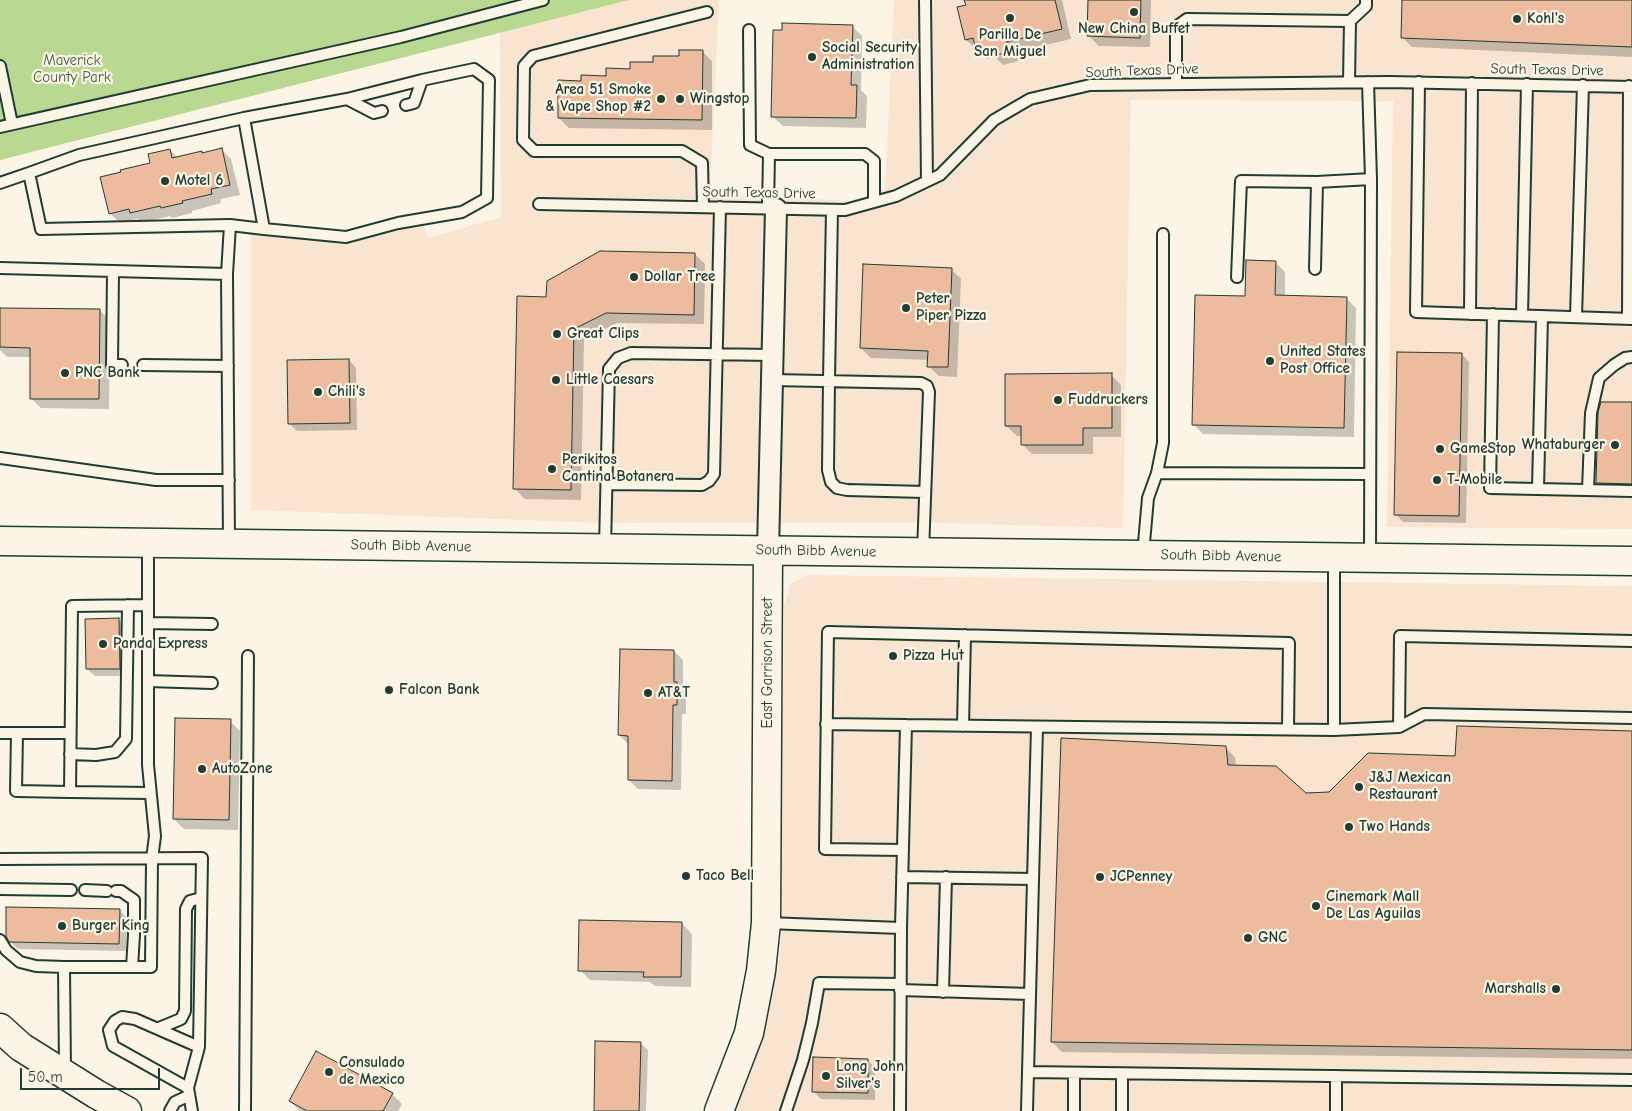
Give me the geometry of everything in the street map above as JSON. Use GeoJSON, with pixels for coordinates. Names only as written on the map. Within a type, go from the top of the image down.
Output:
{"type":"FeatureCollection","features":[{"type":"Feature","properties":{"kind":"main road","name":"South Bibb Avenue"},"geometry":{"type":"LineString","coordinates":[[0,541],[1632,561]]}},
{"type":"Feature","properties":{"kind":"main road","name":"East Garrison Street"},"geometry":{"type":"LineString","coordinates":[[719,1111],[749,1033],[761,971],[766,922],[768,550]]}},
{"type":"Feature","properties":{"kind":"main road"},"geometry":{"type":"LineString","coordinates":[[0,1028],[11,1041],[127,1111]]}},
{"type":"Feature","properties":{"kind":"street","name":"East Garrison Street"},"geometry":{"type":"LineString","coordinates":[[768,550],[773,355],[772,209]]}},
{"type":"Feature","properties":{"kind":"lane"},"geometry":{"type":"LineString","coordinates":[[0,126],[401,37],[543,0]]}},
{"type":"Feature","properties":{"kind":"lane"},"geometry":{"type":"LineString","coordinates":[[925,0],[927,181]]}},
{"type":"Feature","properties":{"kind":"lane"},"geometry":{"type":"LineString","coordinates":[[1176,84],[1176,27],[1187,19],[1350,21],[1366,6],[1366,0]]}},
{"type":"Feature","properties":{"kind":"lane"},"geometry":{"type":"LineString","coordinates":[[703,207],[702,163],[682,151],[534,151],[523,140],[524,66],[533,56],[707,12]]}},
{"type":"Feature","properties":{"kind":"lane"},"geometry":{"type":"LineString","coordinates":[[1349,82],[1350,21]]}},
{"type":"Feature","properties":{"kind":"lane"},"geometry":{"type":"LineString","coordinates":[[749,30],[750,144],[769,154],[865,154],[874,161],[874,202]]}},
{"type":"Feature","properties":{"kind":"lane"},"geometry":{"type":"LineString","coordinates":[[0,66],[12,124]]}},
{"type":"Feature","properties":{"kind":"lane"},"geometry":{"type":"LineString","coordinates":[[0,183],[28,173],[79,155],[244,118],[347,99],[474,69],[489,80],[487,198],[462,212],[346,236],[230,226],[41,229],[28,173]]}},
{"type":"Feature","properties":{"kind":"lane"},"geometry":{"type":"LineString","coordinates":[[406,105],[414,103],[422,80]]}},
{"type":"Feature","properties":{"kind":"lane"},"geometry":{"type":"LineString","coordinates":[[1368,82],[1371,179],[1372,383],[1370,558]]}},
{"type":"Feature","properties":{"kind":"lane"},"geometry":{"type":"LineString","coordinates":[[1419,82],[1416,312],[1630,319],[1631,87]]}},
{"type":"Feature","properties":{"kind":"lane","name":"South Texas Drive"},"geometry":{"type":"LineString","coordinates":[[539,204],[845,210],[896,196],[940,175],[994,120],[1030,99],[1090,85],[1419,82],[1631,87]]}},
{"type":"Feature","properties":{"kind":"lane"},"geometry":{"type":"LineString","coordinates":[[1470,314],[1472,83]]}},
{"type":"Feature","properties":{"kind":"lane"},"geometry":{"type":"LineString","coordinates":[[1522,315],[1527,84]]}},
{"type":"Feature","properties":{"kind":"lane"},"geometry":{"type":"LineString","coordinates":[[1576,317],[1583,86]]}},
{"type":"Feature","properties":{"kind":"lane"},"geometry":{"type":"LineString","coordinates":[[347,99],[374,113],[382,111]]}},
{"type":"Feature","properties":{"kind":"lane"},"geometry":{"type":"LineString","coordinates":[[244,118],[264,228]]}},
{"type":"Feature","properties":{"kind":"lane"},"geometry":{"type":"LineString","coordinates":[[769,154],[772,209]]}},
{"type":"Feature","properties":{"kind":"lane"},"geometry":{"type":"LineString","coordinates":[[1237,277],[1241,181],[1316,182],[1371,179]]}},
{"type":"Feature","properties":{"kind":"lane"},"geometry":{"type":"LineString","coordinates":[[1315,269],[1316,182]]}},
{"type":"Feature","properties":{"kind":"lane"},"geometry":{"type":"LineString","coordinates":[[607,484],[702,485],[709,481],[714,474],[720,207]]}},
{"type":"Feature","properties":{"kind":"lane"},"geometry":{"type":"LineString","coordinates":[[832,210],[828,470],[830,482],[837,488],[847,490],[925,492]]}},
{"type":"Feature","properties":{"kind":"lane"},"geometry":{"type":"LineString","coordinates":[[229,544],[227,274],[230,226]]}},
{"type":"Feature","properties":{"kind":"lane"},"geometry":{"type":"LineString","coordinates":[[1143,555],[1148,498],[1157,473],[1163,443],[1163,234]]}},
{"type":"Feature","properties":{"kind":"lane"},"geometry":{"type":"LineString","coordinates":[[0,268],[227,274]]}},
{"type":"Feature","properties":{"kind":"lane"},"geometry":{"type":"LineString","coordinates":[[113,271],[112,365],[122,365]]}},
{"type":"Feature","properties":{"kind":"lane"},"geometry":{"type":"LineString","coordinates":[[1493,314],[1490,488],[1632,491]]}},
{"type":"Feature","properties":{"kind":"lane"},"geometry":{"type":"LineString","coordinates":[[1538,489],[1542,316]]}},
{"type":"Feature","properties":{"kind":"lane"},"geometry":{"type":"LineString","coordinates":[[606,549],[609,369],[618,358],[631,353],[773,355]]}},
{"type":"Feature","properties":{"kind":"lane"},"geometry":{"type":"LineString","coordinates":[[1588,490],[1591,413],[1599,378],[1614,365],[1626,358],[1632,357]]}},
{"type":"Feature","properties":{"kind":"lane"},"geometry":{"type":"LineString","coordinates":[[143,365],[228,366]]}},
{"type":"Feature","properties":{"kind":"lane"},"geometry":{"type":"LineString","coordinates":[[772,380],[921,383],[927,386],[929,392],[923,552]]}},
{"type":"Feature","properties":{"kind":"lane"},"geometry":{"type":"LineString","coordinates":[[0,458],[156,480],[229,480]]}},
{"type":"Feature","properties":{"kind":"lane"},"geometry":{"type":"LineString","coordinates":[[1157,473],[1370,474]]}},
{"type":"Feature","properties":{"kind":"lane"},"geometry":{"type":"LineString","coordinates":[[0,940],[6,950],[20,962],[36,966],[151,967],[152,859],[155,836],[148,765],[148,543]]}},
{"type":"Feature","properties":{"kind":"lane"},"geometry":{"type":"LineString","coordinates":[[1334,558],[1334,730]]}},
{"type":"Feature","properties":{"kind":"lane"},"geometry":{"type":"LineString","coordinates":[[70,754],[96,755],[115,752],[126,739],[128,605]]}},
{"type":"Feature","properties":{"kind":"lane"},"geometry":{"type":"LineString","coordinates":[[70,792],[72,606],[148,605]]}},
{"type":"Feature","properties":{"kind":"lane"},"geometry":{"type":"LineString","coordinates":[[148,624],[212,624]]}},
{"type":"Feature","properties":{"kind":"lane"},"geometry":{"type":"LineString","coordinates":[[903,850],[825,849],[828,632],[1289,643],[1288,729]]}},
{"type":"Feature","properties":{"kind":"lane"},"geometry":{"type":"LineString","coordinates":[[963,726],[966,635]]}},
{"type":"Feature","properties":{"kind":"lane"},"geometry":{"type":"LineString","coordinates":[[1399,727],[1400,636],[1632,641]]}},
{"type":"Feature","properties":{"kind":"lane"},"geometry":{"type":"LineString","coordinates":[[245,1111],[248,656]]}},
{"type":"Feature","properties":{"kind":"lane"},"geometry":{"type":"LineString","coordinates":[[148,681],[212,682]]}},
{"type":"Feature","properties":{"kind":"lane"},"geometry":{"type":"LineString","coordinates":[[826,724],[1334,730],[1399,727],[1424,714],[1632,718]]}},
{"type":"Feature","properties":{"kind":"lane"},"geometry":{"type":"LineString","coordinates":[[900,1111],[900,987],[906,725]]}},
{"type":"Feature","properties":{"kind":"lane"},"geometry":{"type":"LineString","coordinates":[[1027,1111],[1037,727]]}},
{"type":"Feature","properties":{"kind":"lane"},"geometry":{"type":"LineString","coordinates":[[0,733],[70,733]]}},
{"type":"Feature","properties":{"kind":"lane"},"geometry":{"type":"LineString","coordinates":[[17,733],[16,791],[150,793]]}},
{"type":"Feature","properties":{"kind":"lane"},"geometry":{"type":"LineString","coordinates":[[0,859],[202,858],[199,1047],[188,1092],[192,1111]]}},
{"type":"Feature","properties":{"kind":"lane"},"geometry":{"type":"LineString","coordinates":[[902,877],[1033,879]]}},
{"type":"Feature","properties":{"kind":"lane"},"geometry":{"type":"LineString","coordinates":[[943,992],[946,877]]}},
{"type":"Feature","properties":{"kind":"lane"},"geometry":{"type":"LineString","coordinates":[[0,889],[71,890]]}},
{"type":"Feature","properties":{"kind":"lane"},"geometry":{"type":"LineString","coordinates":[[85,890],[121,891],[134,900],[132,967]]}},
{"type":"Feature","properties":{"kind":"lane"},"geometry":{"type":"LineString","coordinates":[[159,1028],[181,1019],[185,1011],[186,909],[190,902],[201,898]]}},
{"type":"Feature","properties":{"kind":"lane"},"geometry":{"type":"LineString","coordinates":[[766,922],[901,928]]}},
{"type":"Feature","properties":{"kind":"lane"},"geometry":{"type":"LineString","coordinates":[[64,967],[65,1075]]}},
{"type":"Feature","properties":{"kind":"lane"},"geometry":{"type":"LineString","coordinates":[[786,1111],[809,1035],[819,983],[900,987],[943,992],[1030,994]]}},
{"type":"Feature","properties":{"kind":"lane"},"geometry":{"type":"LineString","coordinates":[[188,1092],[113,1046],[108,1030],[115,1021],[122,1017],[135,1019],[199,1047]]}},
{"type":"Feature","properties":{"kind":"lane"},"geometry":{"type":"LineString","coordinates":[[1028,1072],[1632,1080]]}},
{"type":"Feature","properties":{"kind":"lane"},"geometry":{"type":"LineString","coordinates":[[1074,1073],[1074,1111]]}},
{"type":"Feature","properties":{"kind":"lane"},"geometry":{"type":"LineString","coordinates":[[1122,1074],[1122,1111]]}},
{"type":"Feature","properties":{"kind":"lane"},"geometry":{"type":"LineString","coordinates":[[1336,1076],[1336,1111]]}},
{"type":"Feature","properties":{"kind":"lane"},"geometry":{"type":"LineString","coordinates":[[170,1111],[176,1102],[188,1092]]}},
{"type":"Feature","properties":{"kind":"shaded area"},"geometry":{"type":"Polygon","coordinates":[[[629,0],[719,0],[710,194],[850,201],[885,189],[894,0],[1632,0],[1632,529],[1387,527],[1393,101],[1131,100],[1123,528],[938,523],[604,523],[251,510],[251,232],[359,234],[422,222],[428,238],[501,217],[500,33],[629,0]]]}},
{"type":"Feature","properties":{"kind":"shaded area"},"geometry":{"type":"Polygon","coordinates":[[[809,575],[1632,586],[1632,1111],[734,1111],[746,1085],[766,1026],[781,949],[784,605],[791,583],[809,575]]]}},
{"type":"Feature","properties":{"kind":"green space","name":"Maverick County Park"},"geometry":{"type":"Polygon","coordinates":[[[0,0],[629,0],[0,160],[0,0]]]}},
{"type":"Feature","properties":{"kind":"building","name":"Parilla De San Miguel"},"geometry":{"type":"Polygon","coordinates":[[[964,0],[1055,0],[1062,29],[1006,42],[1009,52],[992,56],[990,47],[976,50],[973,38],[965,40],[957,7],[966,5],[964,0]]]}},
{"type":"Feature","properties":{"kind":"building"},"geometry":{"type":"Polygon","coordinates":[[[1088,0],[1141,0],[1140,38],[1087,36],[1088,0]]]}},
{"type":"Feature","properties":{"kind":"building","name":"Kohl's"},"geometry":{"type":"Polygon","coordinates":[[[1402,0],[1632,0],[1632,47],[1401,38],[1402,0]]]}},
{"type":"Feature","properties":{"kind":"building","name":"Social Security Administration"},"geometry":{"type":"Polygon","coordinates":[[[782,23],[853,25],[851,85],[857,85],[856,118],[771,117],[773,30],[782,30],[782,23]]]}},
{"type":"Feature","properties":{"kind":"building"},"geometry":{"type":"Polygon","coordinates":[[[679,50],[703,50],[702,120],[558,118],[558,80],[581,81],[581,75],[606,76],[606,68],[630,69],[630,62],[653,62],[653,56],[679,56],[679,50]]]}},
{"type":"Feature","properties":{"kind":"building","name":"Motel 6"},"geometry":{"type":"Polygon","coordinates":[[[222,148],[230,185],[211,189],[212,194],[182,201],[183,203],[130,213],[129,209],[109,214],[100,177],[150,163],[148,154],[170,149],[172,158],[222,148]]]}},
{"type":"Feature","properties":{"kind":"building"},"geometry":{"type":"Polygon","coordinates":[[[600,251],[695,253],[694,315],[606,313],[574,329],[571,490],[513,489],[517,296],[546,297],[547,281],[600,251]]]}},
{"type":"Feature","properties":{"kind":"building","name":"United States Post Office"},"geometry":{"type":"Polygon","coordinates":[[[1246,260],[1276,261],[1275,295],[1347,297],[1344,428],[1192,425],[1195,295],[1245,296],[1246,260]]]}},
{"type":"Feature","properties":{"kind":"building","name":"Peter Piper Pizza"},"geometry":{"type":"Polygon","coordinates":[[[863,264],[952,268],[948,367],[927,367],[928,351],[860,348],[863,264]]]}},
{"type":"Feature","properties":{"kind":"building","name":"PNC Bank"},"geometry":{"type":"Polygon","coordinates":[[[0,308],[100,309],[99,399],[30,399],[30,348],[0,347],[0,308]]]}},
{"type":"Feature","properties":{"kind":"building"},"geometry":{"type":"Polygon","coordinates":[[[1397,352],[1462,353],[1459,516],[1394,515],[1397,352]]]}},
{"type":"Feature","properties":{"kind":"building","name":"Chili's"},"geometry":{"type":"Polygon","coordinates":[[[349,359],[350,423],[288,424],[287,360],[349,359]]]}},
{"type":"Feature","properties":{"kind":"building","name":"Fuddruckers"},"geometry":{"type":"Polygon","coordinates":[[[1112,373],[1112,428],[1083,428],[1083,445],[1021,445],[1021,426],[1005,426],[1005,374],[1112,373]]]}},
{"type":"Feature","properties":{"kind":"building","name":"Whataburger"},"geometry":{"type":"Polygon","coordinates":[[[1601,402],[1632,402],[1632,484],[1596,483],[1598,412],[1601,402]]]}},
{"type":"Feature","properties":{"kind":"building","name":"Panda Express"},"geometry":{"type":"Polygon","coordinates":[[[119,618],[120,669],[86,669],[85,619],[119,618]]]}},
{"type":"Feature","properties":{"kind":"building","name":"AT&T"},"geometry":{"type":"Polygon","coordinates":[[[620,649],[674,650],[674,682],[677,682],[677,705],[673,705],[672,781],[628,780],[628,736],[618,735],[620,649]]]}},
{"type":"Feature","properties":{"kind":"building","name":"AutoZone"},"geometry":{"type":"Polygon","coordinates":[[[175,718],[231,719],[229,820],[173,819],[175,718]]]}},
{"type":"Feature","properties":{"kind":"building"},"geometry":{"type":"Polygon","coordinates":[[[1457,726],[1632,731],[1632,1050],[1051,1042],[1061,738],[1226,746],[1228,765],[1276,766],[1306,793],[1329,792],[1368,753],[1455,756],[1457,726]]]}},
{"type":"Feature","properties":{"kind":"building","name":"Burger King"},"geometry":{"type":"Polygon","coordinates":[[[6,907],[120,909],[119,944],[9,942],[6,936],[6,907]]]}},
{"type":"Feature","properties":{"kind":"building"},"geometry":{"type":"Polygon","coordinates":[[[579,920],[682,922],[681,977],[643,977],[644,972],[578,971],[579,920]]]}},
{"type":"Feature","properties":{"kind":"building"},"geometry":{"type":"Polygon","coordinates":[[[595,1041],[641,1042],[639,1111],[594,1111],[595,1041]]]}},
{"type":"Feature","properties":{"kind":"building","name":"Consulado de Mexico"},"geometry":{"type":"Polygon","coordinates":[[[316,1051],[393,1093],[383,1111],[307,1111],[289,1101],[316,1051]]]}},
{"type":"Feature","properties":{"kind":"building"},"geometry":{"type":"Polygon","coordinates":[[[813,1057],[868,1059],[868,1093],[812,1092],[813,1057]]]}},
{"type":"Feature","properties":{"kind":"place","name":"New China Buffet"},"geometry":{"type":"Point","coordinates":[1134,12]}},
{"type":"Feature","properties":{"kind":"place","name":"Parilla De San Miguel"},"geometry":{"type":"Point","coordinates":[1010,18]}},
{"type":"Feature","properties":{"kind":"place","name":"Kohl's"},"geometry":{"type":"Point","coordinates":[1517,19]}},
{"type":"Feature","properties":{"kind":"place","name":"Social Security Administration"},"geometry":{"type":"Point","coordinates":[812,57]}},
{"type":"Feature","properties":{"kind":"place","name":"Area 51 Smoke & Vape Shop #2"},"geometry":{"type":"Point","coordinates":[661,99]}},
{"type":"Feature","properties":{"kind":"place","name":"Wingstop"},"geometry":{"type":"Point","coordinates":[680,99]}},
{"type":"Feature","properties":{"kind":"place","name":"Motel 6"},"geometry":{"type":"Point","coordinates":[165,181]}},
{"type":"Feature","properties":{"kind":"place","name":"Dollar Tree"},"geometry":{"type":"Point","coordinates":[634,277]}},
{"type":"Feature","properties":{"kind":"place","name":"Peter Piper Pizza"},"geometry":{"type":"Point","coordinates":[906,308]}},
{"type":"Feature","properties":{"kind":"place","name":"Great Clips"},"geometry":{"type":"Point","coordinates":[557,334]}},
{"type":"Feature","properties":{"kind":"place","name":"United States Post Office"},"geometry":{"type":"Point","coordinates":[1270,361]}},
{"type":"Feature","properties":{"kind":"place","name":"PNC Bank"},"geometry":{"type":"Point","coordinates":[65,373]}},
{"type":"Feature","properties":{"kind":"place","name":"Little Caesars"},"geometry":{"type":"Point","coordinates":[556,380]}},
{"type":"Feature","properties":{"kind":"place","name":"Chili's"},"geometry":{"type":"Point","coordinates":[318,392]}},
{"type":"Feature","properties":{"kind":"place","name":"Fuddruckers"},"geometry":{"type":"Point","coordinates":[1058,400]}},
{"type":"Feature","properties":{"kind":"place","name":"Whataburger"},"geometry":{"type":"Point","coordinates":[1615,445]}},
{"type":"Feature","properties":{"kind":"place","name":"GameStop"},"geometry":{"type":"Point","coordinates":[1440,449]}},
{"type":"Feature","properties":{"kind":"place","name":"Perikitos Cantina Botanera"},"geometry":{"type":"Point","coordinates":[552,469]}},
{"type":"Feature","properties":{"kind":"place","name":"T-Mobile"},"geometry":{"type":"Point","coordinates":[1437,480]}},
{"type":"Feature","properties":{"kind":"place","name":"Panda Express"},"geometry":{"type":"Point","coordinates":[103,644]}},
{"type":"Feature","properties":{"kind":"place","name":"Pizza Hut"},"geometry":{"type":"Point","coordinates":[893,656]}},
{"type":"Feature","properties":{"kind":"place","name":"Falcon Bank"},"geometry":{"type":"Point","coordinates":[389,690]}},
{"type":"Feature","properties":{"kind":"place","name":"AT&T"},"geometry":{"type":"Point","coordinates":[648,693]}},
{"type":"Feature","properties":{"kind":"place","name":"AutoZone"},"geometry":{"type":"Point","coordinates":[202,769]}},
{"type":"Feature","properties":{"kind":"place","name":"J&J Mexican Restaurant"},"geometry":{"type":"Point","coordinates":[1359,787]}},
{"type":"Feature","properties":{"kind":"place","name":"Two Hands"},"geometry":{"type":"Point","coordinates":[1349,827]}},
{"type":"Feature","properties":{"kind":"place","name":"Taco Bell"},"geometry":{"type":"Point","coordinates":[686,876]}},
{"type":"Feature","properties":{"kind":"place","name":"JCPenney"},"geometry":{"type":"Point","coordinates":[1100,877]}},
{"type":"Feature","properties":{"kind":"place","name":"Cinemark Mall De Las Aguilas"},"geometry":{"type":"Point","coordinates":[1316,906]}},
{"type":"Feature","properties":{"kind":"place","name":"Burger King"},"geometry":{"type":"Point","coordinates":[62,926]}},
{"type":"Feature","properties":{"kind":"place","name":"GNC"},"geometry":{"type":"Point","coordinates":[1248,938]}},
{"type":"Feature","properties":{"kind":"place","name":"Marshalls"},"geometry":{"type":"Point","coordinates":[1556,989]}},
{"type":"Feature","properties":{"kind":"place","name":"Consulado de Mexico"},"geometry":{"type":"Point","coordinates":[329,1072]}},
{"type":"Feature","properties":{"kind":"place","name":"Long John Silver's"},"geometry":{"type":"Point","coordinates":[826,1076]}}]}
